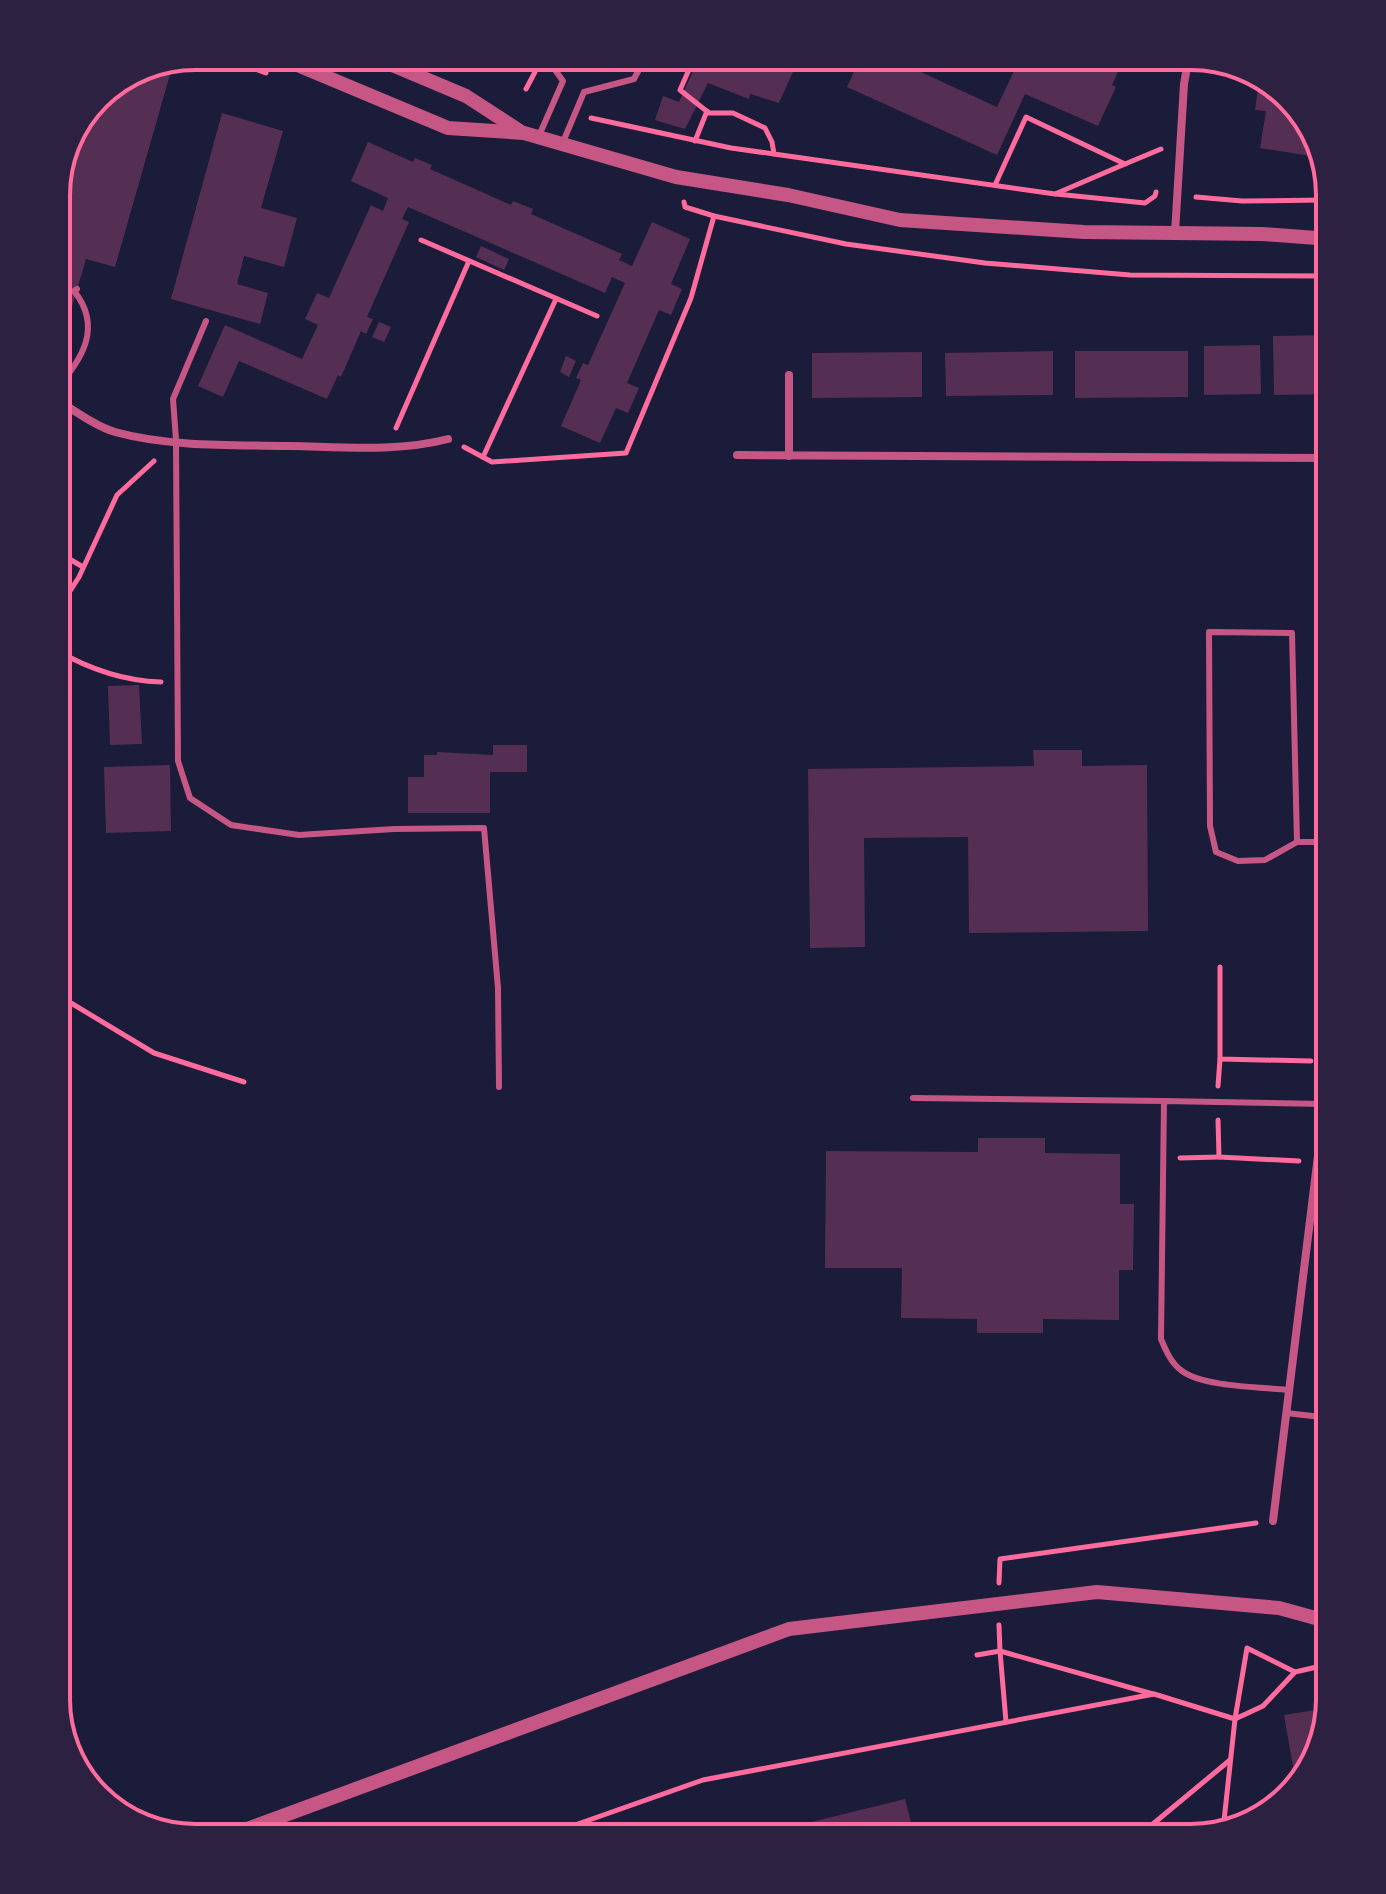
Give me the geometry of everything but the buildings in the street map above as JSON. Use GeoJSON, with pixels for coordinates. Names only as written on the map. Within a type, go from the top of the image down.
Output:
{"type":"FeatureCollection","features":[{"type":"Feature","properties":{"kind":"street"},"geometry":{"type":"LineString","coordinates":[[310,70],[448,128],[531,136],[676,177],[788,195],[900,220],[1084,232],[1263,234],[1316,238]]}},
{"type":"Feature","properties":{"kind":"street"},"geometry":{"type":"LineString","coordinates":[[404,70],[466,96],[531,136]]}},
{"type":"Feature","properties":{"kind":"street"},"geometry":{"type":"LineString","coordinates":[[1175,234],[1186,70]]}},
{"type":"Feature","properties":{"kind":"street"},"geometry":{"type":"LineString","coordinates":[[789,375],[789,456]]}},
{"type":"Feature","properties":{"kind":"street"},"geometry":{"type":"LineString","coordinates":[[70,407],[111,431],[145,438],[216,444],[388,445],[428,444],[448,439]]}},
{"type":"Feature","properties":{"kind":"street"},"geometry":{"type":"LineString","coordinates":[[737,455],[1316,458]]}},
{"type":"Feature","properties":{"kind":"street"},"geometry":{"type":"LineString","coordinates":[[1273,1521],[1316,1170]]}},
{"type":"Feature","properties":{"kind":"street"},"geometry":{"type":"LineString","coordinates":[[261,1824],[789,1629],[1097,1592],[1279,1608],[1316,1618]]}},
{"type":"Feature","properties":{"kind":"lane"},"geometry":{"type":"LineString","coordinates":[[531,136],[563,81],[555,70]]}},
{"type":"Feature","properties":{"kind":"lane"},"geometry":{"type":"LineString","coordinates":[[562,144],[584,92],[634,79],[639,70]]}},
{"type":"Feature","properties":{"kind":"lane"},"geometry":{"type":"LineString","coordinates":[[70,374],[87,342],[86,313],[74,291],[77,289]]}},
{"type":"Feature","properties":{"kind":"lane"},"geometry":{"type":"LineString","coordinates":[[206,321],[173,399],[176,440],[178,761],[190,798],[231,825],[299,835],[394,829],[484,828],[498,988],[499,1087]]}},
{"type":"Feature","properties":{"kind":"lane"},"geometry":{"type":"LineString","coordinates":[[1297,842],[1292,633],[1209,632],[1210,826],[1216,852],[1238,861],[1265,860],[1297,842],[1316,842]]}},
{"type":"Feature","properties":{"kind":"lane"},"geometry":{"type":"LineString","coordinates":[[913,1098],[1316,1104]]}},
{"type":"Feature","properties":{"kind":"lane"},"geometry":{"type":"LineString","coordinates":[[1164,1101],[1161,1339],[1168,1356],[1183,1372],[1205,1380],[1289,1390]]}},
{"type":"Feature","properties":{"kind":"lane"},"geometry":{"type":"LineString","coordinates":[[1286,1413],[1316,1416]]}},
{"type":"Feature","properties":{"kind":"path"},"geometry":{"type":"LineString","coordinates":[[689,70],[680,90],[707,111],[733,113],[765,128],[774,154]]}},
{"type":"Feature","properties":{"kind":"path"},"geometry":{"type":"LineString","coordinates":[[695,141],[707,111]]}},
{"type":"Feature","properties":{"kind":"path"},"geometry":{"type":"LineString","coordinates":[[574,115],[774,154],[1055,194],[1145,203],[1155,196],[1242,201],[1316,200]]}},
{"type":"Feature","properties":{"kind":"path"},"geometry":{"type":"LineString","coordinates":[[995,185],[1026,117],[1125,164]]}},
{"type":"Feature","properties":{"kind":"path"},"geometry":{"type":"LineString","coordinates":[[1055,194],[1165,148],[1164,160]]}},
{"type":"Feature","properties":{"kind":"path"},"geometry":{"type":"LineString","coordinates":[[676,177],[685,207],[846,244],[985,263],[1130,275],[1316,276]]}},
{"type":"Feature","properties":{"kind":"path"},"geometry":{"type":"LineString","coordinates":[[1155,196],[1159,184]]}},
{"type":"Feature","properties":{"kind":"path"},"geometry":{"type":"LineString","coordinates":[[448,439],[492,462],[626,453],[691,298],[714,216]]}},
{"type":"Feature","properties":{"kind":"path"},"geometry":{"type":"LineString","coordinates":[[421,240],[597,316]]}},
{"type":"Feature","properties":{"kind":"path"},"geometry":{"type":"LineString","coordinates":[[388,445],[469,261]]}},
{"type":"Feature","properties":{"kind":"path"},"geometry":{"type":"LineString","coordinates":[[483,457],[556,299]]}},
{"type":"Feature","properties":{"kind":"path"},"geometry":{"type":"LineString","coordinates":[[70,589],[117,495],[176,440]]}},
{"type":"Feature","properties":{"kind":"path"},"geometry":{"type":"LineString","coordinates":[[70,559],[83,567]]}},
{"type":"Feature","properties":{"kind":"path"},"geometry":{"type":"LineString","coordinates":[[70,658],[132,681],[178,683]]}},
{"type":"Feature","properties":{"kind":"path"},"geometry":{"type":"LineString","coordinates":[[1219,1157],[1220,967]]}},
{"type":"Feature","properties":{"kind":"path"},"geometry":{"type":"LineString","coordinates":[[70,1002],[154,1053],[244,1082]]}},
{"type":"Feature","properties":{"kind":"path"},"geometry":{"type":"LineString","coordinates":[[1220,1059],[1316,1060]]}},
{"type":"Feature","properties":{"kind":"path"},"geometry":{"type":"LineString","coordinates":[[1163,1163],[1187,1156],[1316,1162]]}},
{"type":"Feature","properties":{"kind":"path"},"geometry":{"type":"LineString","coordinates":[[1000,1559],[1273,1521]]}},
{"type":"Feature","properties":{"kind":"path"},"geometry":{"type":"LineString","coordinates":[[1224,1820],[1235,1719],[1247,1648],[1295,1672]]}},
{"type":"Feature","properties":{"kind":"path"},"geometry":{"type":"LineString","coordinates":[[977,1655],[1000,1651],[1235,1719],[1263,1706],[1295,1672],[1316,1667]]}},
{"type":"Feature","properties":{"kind":"path"},"geometry":{"type":"LineString","coordinates":[[1000,1651],[1006,1722]]}},
{"type":"Feature","properties":{"kind":"path"},"geometry":{"type":"LineString","coordinates":[[578,1824],[703,1780],[1154,1694]]}},
{"type":"Feature","properties":{"kind":"path"},"geometry":{"type":"LineString","coordinates":[[1153,1824],[1231,1759]]}}]}
